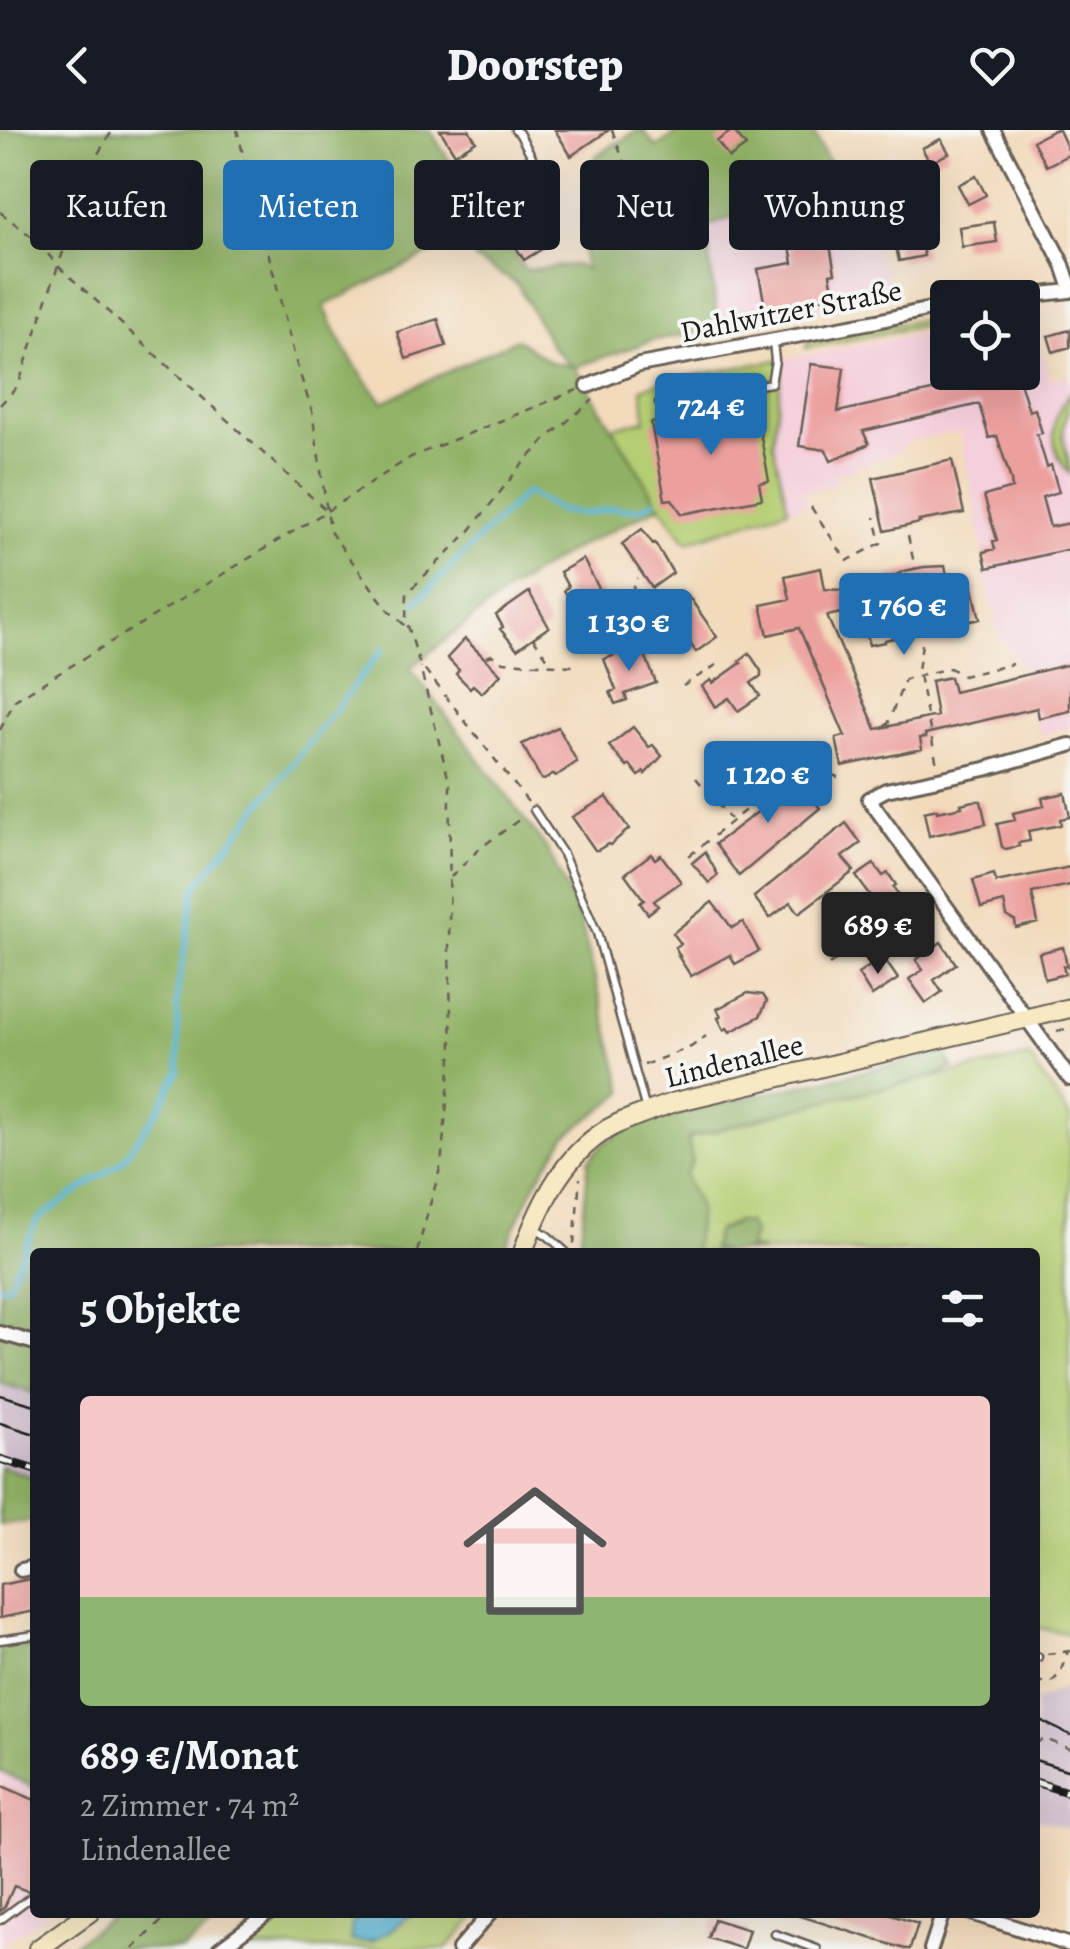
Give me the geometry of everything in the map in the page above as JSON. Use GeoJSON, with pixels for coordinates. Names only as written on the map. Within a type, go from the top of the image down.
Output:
{"type":"FeatureCollection","features":[{"type":"Feature","properties":{"kind":"street"},"geometry":{"type":"LineString","coordinates":[[994,130],[1063,266],[1070,288],[1040,292]]}},
{"type":"Feature","properties":{"kind":"street","name":"Dahlwitzer Straße"},"geometry":{"type":"LineString","coordinates":[[588,386],[639,365],[930,309]]}},
{"type":"Feature","properties":{"kind":"street"},"geometry":{"type":"LineString","coordinates":[[1070,746],[886,790],[869,800],[1070,1079]]}},
{"type":"Feature","properties":{"kind":"street","name":"Lindenallee"},"geometry":{"type":"LineString","coordinates":[[524,1248],[548,1191],[574,1157],[615,1124],[676,1102],[1030,1025],[1070,1008]]}},
{"type":"Feature","properties":{"kind":"street"},"geometry":{"type":"LineString","coordinates":[[0,1333],[30,1342]]}},
{"type":"Feature","properties":{"kind":"street"},"geometry":{"type":"LineString","coordinates":[[38,1949],[82,1918]]}},
{"type":"Feature","properties":{"kind":"street"},"geometry":{"type":"LineString","coordinates":[[219,1949],[261,1918]]}},
{"type":"Feature","properties":{"kind":"street"},"geometry":{"type":"LineString","coordinates":[[459,1949],[486,1918]]}},
{"type":"Feature","properties":{"kind":"street"},"geometry":{"type":"LineString","coordinates":[[931,1949],[942,1918]]}},
{"type":"Feature","properties":{"kind":"street"},"geometry":{"type":"LineString","coordinates":[[986,1918],[1070,1946]]}},
{"type":"Feature","properties":{"kind":"lane"},"geometry":{"type":"LineString","coordinates":[[518,131],[534,160]]}},
{"type":"Feature","properties":{"kind":"lane"},"geometry":{"type":"LineString","coordinates":[[659,403],[771,383],[772,340]]}},
{"type":"Feature","properties":{"kind":"lane"},"geometry":{"type":"LineString","coordinates":[[534,810],[563,854],[597,933],[646,1112]]}},
{"type":"Feature","properties":{"kind":"lane"},"geometry":{"type":"LineString","coordinates":[[532,1226],[563,1248]]}},
{"type":"Feature","properties":{"kind":"lane"},"geometry":{"type":"LineString","coordinates":[[0,1640],[30,1636]]}},
{"type":"Feature","properties":{"kind":"lane"},"geometry":{"type":"LineString","coordinates":[[0,1920],[30,1898]]}},
{"type":"Feature","properties":{"kind":"lane"},"geometry":{"type":"LineString","coordinates":[[775,1934],[817,1949]]}},
{"type":"Feature","properties":{"kind":"path"},"geometry":{"type":"LineString","coordinates":[[0,405],[18,386],[100,152],[113,130]]}},
{"type":"Feature","properties":{"kind":"path"},"geometry":{"type":"LineString","coordinates":[[237,130],[312,411],[331,534],[389,611],[409,630]]}},
{"type":"Feature","properties":{"kind":"path"},"geometry":{"type":"LineString","coordinates":[[612,130],[623,160]]}},
{"type":"Feature","properties":{"kind":"path"},"geometry":{"type":"LineString","coordinates":[[0,212],[36,240],[58,266],[327,511]]}},
{"type":"Feature","properties":{"kind":"path"},"geometry":{"type":"LineString","coordinates":[[0,730],[15,700],[411,457],[588,386],[593,400],[519,468],[468,533],[407,593],[406,619],[450,785],[452,1048],[441,1165],[418,1248]]}},
{"type":"Feature","properties":{"kind":"path"},"geometry":{"type":"LineString","coordinates":[[811,507],[847,561],[881,542],[875,516]]}},
{"type":"Feature","properties":{"kind":"path"},"geometry":{"type":"LineString","coordinates":[[908,536],[915,568]]}},
{"type":"Feature","properties":{"kind":"path"},"geometry":{"type":"LineString","coordinates":[[631,626],[634,582],[638,578]]}},
{"type":"Feature","properties":{"kind":"path"},"geometry":{"type":"LineString","coordinates":[[533,638],[552,664]]}},
{"type":"Feature","properties":{"kind":"path"},"geometry":{"type":"LineString","coordinates":[[922,644],[919,676],[940,779]]}},
{"type":"Feature","properties":{"kind":"path"},"geometry":{"type":"LineString","coordinates":[[487,657],[503,662],[574,666]]}},
{"type":"Feature","properties":{"kind":"path"},"geometry":{"type":"LineString","coordinates":[[419,662],[534,810],[479,850],[451,878]]}},
{"type":"Feature","properties":{"kind":"path"},"geometry":{"type":"LineString","coordinates":[[683,686],[722,662]]}},
{"type":"Feature","properties":{"kind":"path"},"geometry":{"type":"LineString","coordinates":[[884,725],[888,724],[905,679],[950,668],[964,676],[1012,664]]}},
{"type":"Feature","properties":{"kind":"path"},"geometry":{"type":"LineString","coordinates":[[725,745],[760,751],[838,776]]}},
{"type":"Feature","properties":{"kind":"path"},"geometry":{"type":"LineString","coordinates":[[688,856],[802,764]]}},
{"type":"Feature","properties":{"kind":"path"},"geometry":{"type":"LineString","coordinates":[[696,778],[731,820]]}},
{"type":"Feature","properties":{"kind":"path"},"geometry":{"type":"LineString","coordinates":[[829,965],[934,890]]}},
{"type":"Feature","properties":{"kind":"path"},"geometry":{"type":"LineString","coordinates":[[1030,1025],[1051,1033],[1070,1028]]}},
{"type":"Feature","properties":{"kind":"path"},"geometry":{"type":"LineString","coordinates":[[634,1069],[691,1047],[706,1036]]}},
{"type":"Feature","properties":{"kind":"path"},"geometry":{"type":"LineString","coordinates":[[569,1248],[582,1166]]}},
{"type":"Feature","properties":{"kind":"path"},"geometry":{"type":"LineString","coordinates":[[1040,1656],[1069,1651],[1060,1673],[1052,1681],[1040,1682]]}},
{"type":"Feature","properties":{"kind":"path"},"geometry":{"type":"LineString","coordinates":[[1040,1741],[1045,1739],[1070,1748]]}},
{"type":"Feature","properties":{"kind":"path"},"geometry":{"type":"LineString","coordinates":[[133,1949],[165,1918]]}},
{"type":"Feature","properties":{"kind":"shaded area"},"geometry":{"type":"Polygon","coordinates":[[[729,218],[729,250],[873,250],[896,295],[718,328],[709,226],[729,218]]]}},
{"type":"Feature","properties":{"kind":"shaded area"},"geometry":{"type":"Polygon","coordinates":[[[930,332],[930,390],[1040,390],[1040,346],[1050,380],[1070,374],[1070,727],[1039,735],[1021,665],[1001,639],[983,570],[986,566],[981,536],[960,432],[910,441],[890,457],[834,474],[836,484],[804,491],[807,504],[788,509],[773,443],[783,359],[930,332]]]}},
{"type":"Feature","properties":{"kind":"shaded area"},"geometry":{"type":"Polygon","coordinates":[[[0,1383],[30,1392],[30,1476],[0,1466],[0,1383]]]}},
{"type":"Feature","properties":{"kind":"shaded area"},"geometry":{"type":"Polygon","coordinates":[[[1070,1687],[1070,1829],[1040,1820],[1040,1700],[1070,1687]]]}},
{"type":"Feature","properties":{"kind":"shaded area"},"geometry":{"type":"Polygon","coordinates":[[[0,1771],[30,1786],[30,1918],[40,1918],[0,1947],[0,1771]]]}},
{"type":"Feature","properties":{"kind":"green space"},"geometry":{"type":"Polygon","coordinates":[[[0,130],[430,130],[449,160],[414,160],[414,250],[437,250],[324,306],[349,357],[383,402],[517,339],[550,362],[572,366],[552,347],[517,284],[474,258],[480,250],[511,250],[525,270],[574,265],[585,269],[583,250],[709,250],[718,328],[654,340],[575,367],[660,506],[568,552],[506,592],[410,668],[547,849],[580,919],[624,1092],[567,1135],[537,1180],[505,1248],[30,1248],[30,1392],[0,1383],[0,130]]]}},
{"type":"Feature","properties":{"kind":"green space"},"geometry":{"type":"Polygon","coordinates":[[[638,130],[643,130],[656,147],[682,130],[812,130],[828,160],[729,160],[729,218],[709,226],[709,160],[595,160],[596,156],[638,130]]]}},
{"type":"Feature","properties":{"kind":"green space"},"geometry":{"type":"Polygon","coordinates":[[[930,318],[930,324],[806,348],[808,340],[930,318]]]}},
{"type":"Feature","properties":{"kind":"green space"},"geometry":{"type":"Polygon","coordinates":[[[783,359],[773,443],[788,509],[687,542],[612,427],[646,420],[642,388],[783,359]]]}},
{"type":"Feature","properties":{"kind":"green space"},"geometry":{"type":"Polygon","coordinates":[[[1070,393],[1063,434],[1070,474],[1058,454],[1054,434],[1058,413],[1070,393]]]}},
{"type":"Feature","properties":{"kind":"green space"},"geometry":{"type":"Polygon","coordinates":[[[945,1053],[953,1068],[934,1077],[832,1099],[688,1138],[692,1162],[685,1176],[699,1208],[694,1248],[582,1248],[589,1160],[604,1143],[641,1123],[945,1053]]]}},
{"type":"Feature","properties":{"kind":"green space"},"geometry":{"type":"Polygon","coordinates":[[[1029,1057],[1070,1117],[1070,1634],[1040,1628],[1040,1248],[694,1248],[685,1176],[692,1161],[688,1138],[832,1099],[1029,1057]]]}},
{"type":"Feature","properties":{"kind":"green space"},"geometry":{"type":"Polygon","coordinates":[[[737,1222],[748,1223],[753,1232],[749,1248],[712,1248],[717,1231],[737,1222]]]}},
{"type":"Feature","properties":{"kind":"green space"},"geometry":{"type":"Polygon","coordinates":[[[0,1466],[30,1476],[30,1521],[0,1525],[0,1466]]]}},
{"type":"Feature","properties":{"kind":"green space"},"geometry":{"type":"Polygon","coordinates":[[[0,1639],[30,1647],[30,1786],[0,1771],[0,1639]]]}},
{"type":"Feature","properties":{"kind":"green space"},"geometry":{"type":"Polygon","coordinates":[[[109,1918],[224,1918],[182,1949],[66,1949],[109,1918]]]}},
{"type":"Feature","properties":{"kind":"green space"},"geometry":{"type":"Polygon","coordinates":[[[270,1918],[358,1918],[352,1925],[371,1943],[405,1918],[474,1918],[446,1949],[227,1949],[270,1918]]]}},
{"type":"Feature","properties":{"kind":"water"},"geometry":{"type":"Polygon","coordinates":[[[358,1918],[406,1918],[368,1942],[351,1940],[352,1924],[358,1918]]]}},
{"type":"Feature","properties":{"kind":"building"},"geometry":{"type":"Polygon","coordinates":[[[440,130],[469,130],[476,141],[455,154],[440,130]]]}},
{"type":"Feature","properties":{"kind":"building"},"geometry":{"type":"Polygon","coordinates":[[[555,130],[609,130],[571,156],[555,130]]]}},
{"type":"Feature","properties":{"kind":"building"},"geometry":{"type":"Polygon","coordinates":[[[733,130],[746,146],[729,158],[717,141],[733,130]]]}},
{"type":"Feature","properties":{"kind":"building"},"geometry":{"type":"Polygon","coordinates":[[[1059,130],[1070,154],[1046,166],[1033,141],[1059,130]]]}},
{"type":"Feature","properties":{"kind":"building"},"geometry":{"type":"Polygon","coordinates":[[[941,139],[949,153],[928,160],[922,148],[941,139]]]}},
{"type":"Feature","properties":{"kind":"building"},"geometry":{"type":"Polygon","coordinates":[[[976,176],[986,195],[968,204],[958,185],[976,176]]]}},
{"type":"Feature","properties":{"kind":"building"},"geometry":{"type":"Polygon","coordinates":[[[994,222],[997,242],[962,247],[959,227],[994,222]]]}},
{"type":"Feature","properties":{"kind":"building"},"geometry":{"type":"Polygon","coordinates":[[[518,250],[540,250],[524,260],[518,250]]]}},
{"type":"Feature","properties":{"kind":"building"},"geometry":{"type":"Polygon","coordinates":[[[791,250],[831,250],[834,296],[766,312],[758,269],[793,263],[791,250]]]}},
{"type":"Feature","properties":{"kind":"building"},"geometry":{"type":"Polygon","coordinates":[[[897,250],[923,250],[924,256],[899,261],[897,250]]]}},
{"type":"Feature","properties":{"kind":"building"},"geometry":{"type":"Polygon","coordinates":[[[438,319],[446,346],[406,359],[397,332],[438,319]]]}},
{"type":"Feature","properties":{"kind":"building"},"geometry":{"type":"Polygon","coordinates":[[[1070,330],[1070,347],[1053,352],[1048,336],[1070,330]]]}},
{"type":"Feature","properties":{"kind":"building"},"geometry":{"type":"Polygon","coordinates":[[[811,364],[844,368],[838,412],[936,390],[1023,390],[1029,411],[1035,409],[1042,433],[1037,434],[1059,492],[1042,497],[1050,527],[1070,523],[1070,549],[987,568],[983,552],[995,549],[993,541],[997,540],[984,496],[1012,488],[997,436],[989,438],[979,404],[863,431],[869,444],[831,461],[826,450],[799,446],[811,364]]]}},
{"type":"Feature","properties":{"kind":"building"},"geometry":{"type":"Polygon","coordinates":[[[712,404],[727,409],[755,404],[769,481],[759,483],[762,499],[682,514],[672,499],[665,500],[651,423],[680,418],[693,407],[712,404]]]}},
{"type":"Feature","properties":{"kind":"building"},"geometry":{"type":"Polygon","coordinates":[[[952,460],[964,513],[885,531],[873,478],[952,460]]]}},
{"type":"Feature","properties":{"kind":"building"},"geometry":{"type":"Polygon","coordinates":[[[642,529],[673,573],[652,588],[622,544],[642,529]]]}},
{"type":"Feature","properties":{"kind":"building"},"geometry":{"type":"Polygon","coordinates":[[[583,559],[607,603],[584,616],[564,590],[568,587],[560,572],[583,559]]]}},
{"type":"Feature","properties":{"kind":"building"},"geometry":{"type":"Polygon","coordinates":[[[945,566],[949,585],[971,580],[980,619],[869,645],[861,609],[827,616],[876,729],[937,716],[931,681],[950,677],[954,692],[1070,664],[1070,711],[1039,718],[1037,708],[925,734],[920,738],[922,749],[842,766],[836,738],[845,736],[799,628],[768,635],[761,605],[790,599],[785,576],[821,568],[825,589],[840,590],[853,598],[890,589],[888,579],[904,571],[945,566]]]}},
{"type":"Feature","properties":{"kind":"building"},"geometry":{"type":"Polygon","coordinates":[[[529,592],[549,627],[517,649],[500,629],[503,627],[496,615],[529,592]]]}},
{"type":"Feature","properties":{"kind":"building"},"geometry":{"type":"Polygon","coordinates":[[[687,594],[717,637],[696,652],[666,608],[687,594]]]}},
{"type":"Feature","properties":{"kind":"building"},"geometry":{"type":"Polygon","coordinates":[[[465,639],[501,674],[482,693],[473,685],[470,688],[456,674],[459,670],[447,658],[465,639]]]}},
{"type":"Feature","properties":{"kind":"building"},"geometry":{"type":"Polygon","coordinates":[[[635,648],[637,654],[644,652],[656,683],[625,694],[627,700],[615,704],[610,692],[616,690],[604,659],[635,648]]]}},
{"type":"Feature","properties":{"kind":"building"},"geometry":{"type":"Polygon","coordinates":[[[749,653],[761,671],[761,676],[751,683],[760,696],[738,711],[729,698],[715,707],[702,686],[711,680],[713,683],[749,653]]]}},
{"type":"Feature","properties":{"kind":"building"},"geometry":{"type":"Polygon","coordinates":[[[558,727],[577,762],[544,780],[522,744],[558,727]]]}},
{"type":"Feature","properties":{"kind":"building"},"geometry":{"type":"Polygon","coordinates":[[[633,727],[662,756],[639,776],[609,746],[633,727]]]}},
{"type":"Feature","properties":{"kind":"building"},"geometry":{"type":"Polygon","coordinates":[[[798,776],[820,808],[739,876],[715,844],[798,776]]]}},
{"type":"Feature","properties":{"kind":"building"},"geometry":{"type":"Polygon","coordinates":[[[1065,793],[1070,817],[1060,819],[1061,825],[1028,831],[1030,841],[1002,847],[997,824],[1015,820],[1013,813],[1044,806],[1042,798],[1065,793]]]}},
{"type":"Feature","properties":{"kind":"building"},"geometry":{"type":"Polygon","coordinates":[[[607,797],[629,829],[610,845],[595,850],[572,817],[607,797]]]}},
{"type":"Feature","properties":{"kind":"building"},"geometry":{"type":"Polygon","coordinates":[[[981,801],[986,824],[929,836],[924,812],[962,807],[961,804],[981,801]]]}},
{"type":"Feature","properties":{"kind":"building"},"geometry":{"type":"Polygon","coordinates":[[[846,823],[861,843],[842,857],[854,871],[799,913],[791,902],[770,918],[754,897],[846,823]]]}},
{"type":"Feature","properties":{"kind":"building"},"geometry":{"type":"Polygon","coordinates":[[[705,852],[718,875],[709,883],[692,863],[705,852]]]}},
{"type":"Feature","properties":{"kind":"building"},"geometry":{"type":"Polygon","coordinates":[[[651,854],[655,859],[661,855],[681,882],[654,901],[658,906],[648,914],[640,903],[644,900],[625,874],[651,854]]]}},
{"type":"Feature","properties":{"kind":"building"},"geometry":{"type":"Polygon","coordinates":[[[874,864],[883,876],[888,873],[904,903],[885,917],[856,876],[874,864]]]}},
{"type":"Feature","properties":{"kind":"building"},"geometry":{"type":"Polygon","coordinates":[[[1070,867],[1070,885],[1032,893],[1038,923],[1016,928],[1015,921],[1007,916],[1004,902],[981,908],[973,880],[994,874],[996,882],[1070,867]]]}},
{"type":"Feature","properties":{"kind":"building"},"geometry":{"type":"Polygon","coordinates":[[[712,902],[732,928],[743,922],[759,951],[735,964],[730,955],[691,976],[678,956],[675,947],[681,944],[673,933],[712,902]]]}},
{"type":"Feature","properties":{"kind":"building"},"geometry":{"type":"Polygon","coordinates":[[[941,942],[956,964],[934,980],[942,992],[926,1003],[909,979],[923,970],[916,960],[941,942]]]}},
{"type":"Feature","properties":{"kind":"building"},"geometry":{"type":"Polygon","coordinates":[[[1063,947],[1065,974],[1045,979],[1039,953],[1063,947]]]}},
{"type":"Feature","properties":{"kind":"building"},"geometry":{"type":"Polygon","coordinates":[[[883,957],[898,979],[872,996],[858,974],[883,957]]]}},
{"type":"Feature","properties":{"kind":"building"},"geometry":{"type":"Polygon","coordinates":[[[748,993],[763,995],[767,1001],[760,1016],[730,1032],[724,1030],[717,1009],[748,993]]]}},
{"type":"Feature","properties":{"kind":"building"},"geometry":{"type":"Polygon","coordinates":[[[30,1579],[30,1612],[0,1618],[0,1585],[30,1579]]]}},
{"type":"Feature","properties":{"kind":"building"},"geometry":{"type":"Polygon","coordinates":[[[0,1785],[30,1798],[30,1890],[14,1886],[0,1911],[0,1785]]]}},
{"type":"Feature","properties":{"kind":"building"},"geometry":{"type":"Polygon","coordinates":[[[806,1918],[900,1918],[918,1924],[910,1949],[806,1918]]]}},
{"type":"Feature","properties":{"kind":"building"},"geometry":{"type":"Polygon","coordinates":[[[714,1919],[749,1930],[743,1949],[708,1938],[714,1919]]]}},
{"type":"Feature","properties":{"kind":"waterway"},"geometry":{"type":"LineString","coordinates":[[415,603],[526,492],[560,511],[585,514],[614,508],[639,509],[655,501]]}},
{"type":"Feature","properties":{"kind":"waterway"},"geometry":{"type":"LineString","coordinates":[[0,1286],[7,1287],[38,1219],[121,1162],[159,1109],[179,1071],[177,995],[195,888],[383,649]]}},
{"type":"Feature","properties":{"kind":"tram line"},"geometry":{"type":"LineString","coordinates":[[0,1395],[30,1404]]}},
{"type":"Feature","properties":{"kind":"tram line"},"geometry":{"type":"LineString","coordinates":[[0,1423],[30,1432]]}},
{"type":"Feature","properties":{"kind":"tram line"},"geometry":{"type":"LineString","coordinates":[[1040,1720],[1070,1735]]}},
{"type":"Feature","properties":{"kind":"tram line"},"geometry":{"type":"LineString","coordinates":[[1040,1762],[1070,1771]]}},
{"type":"Feature","properties":{"kind":"railway"},"geometry":{"type":"LineString","coordinates":[[0,1459],[30,1468]]}},
{"type":"Feature","properties":{"kind":"railway"},"geometry":{"type":"LineString","coordinates":[[1040,1784],[1070,1793]]}}]}
